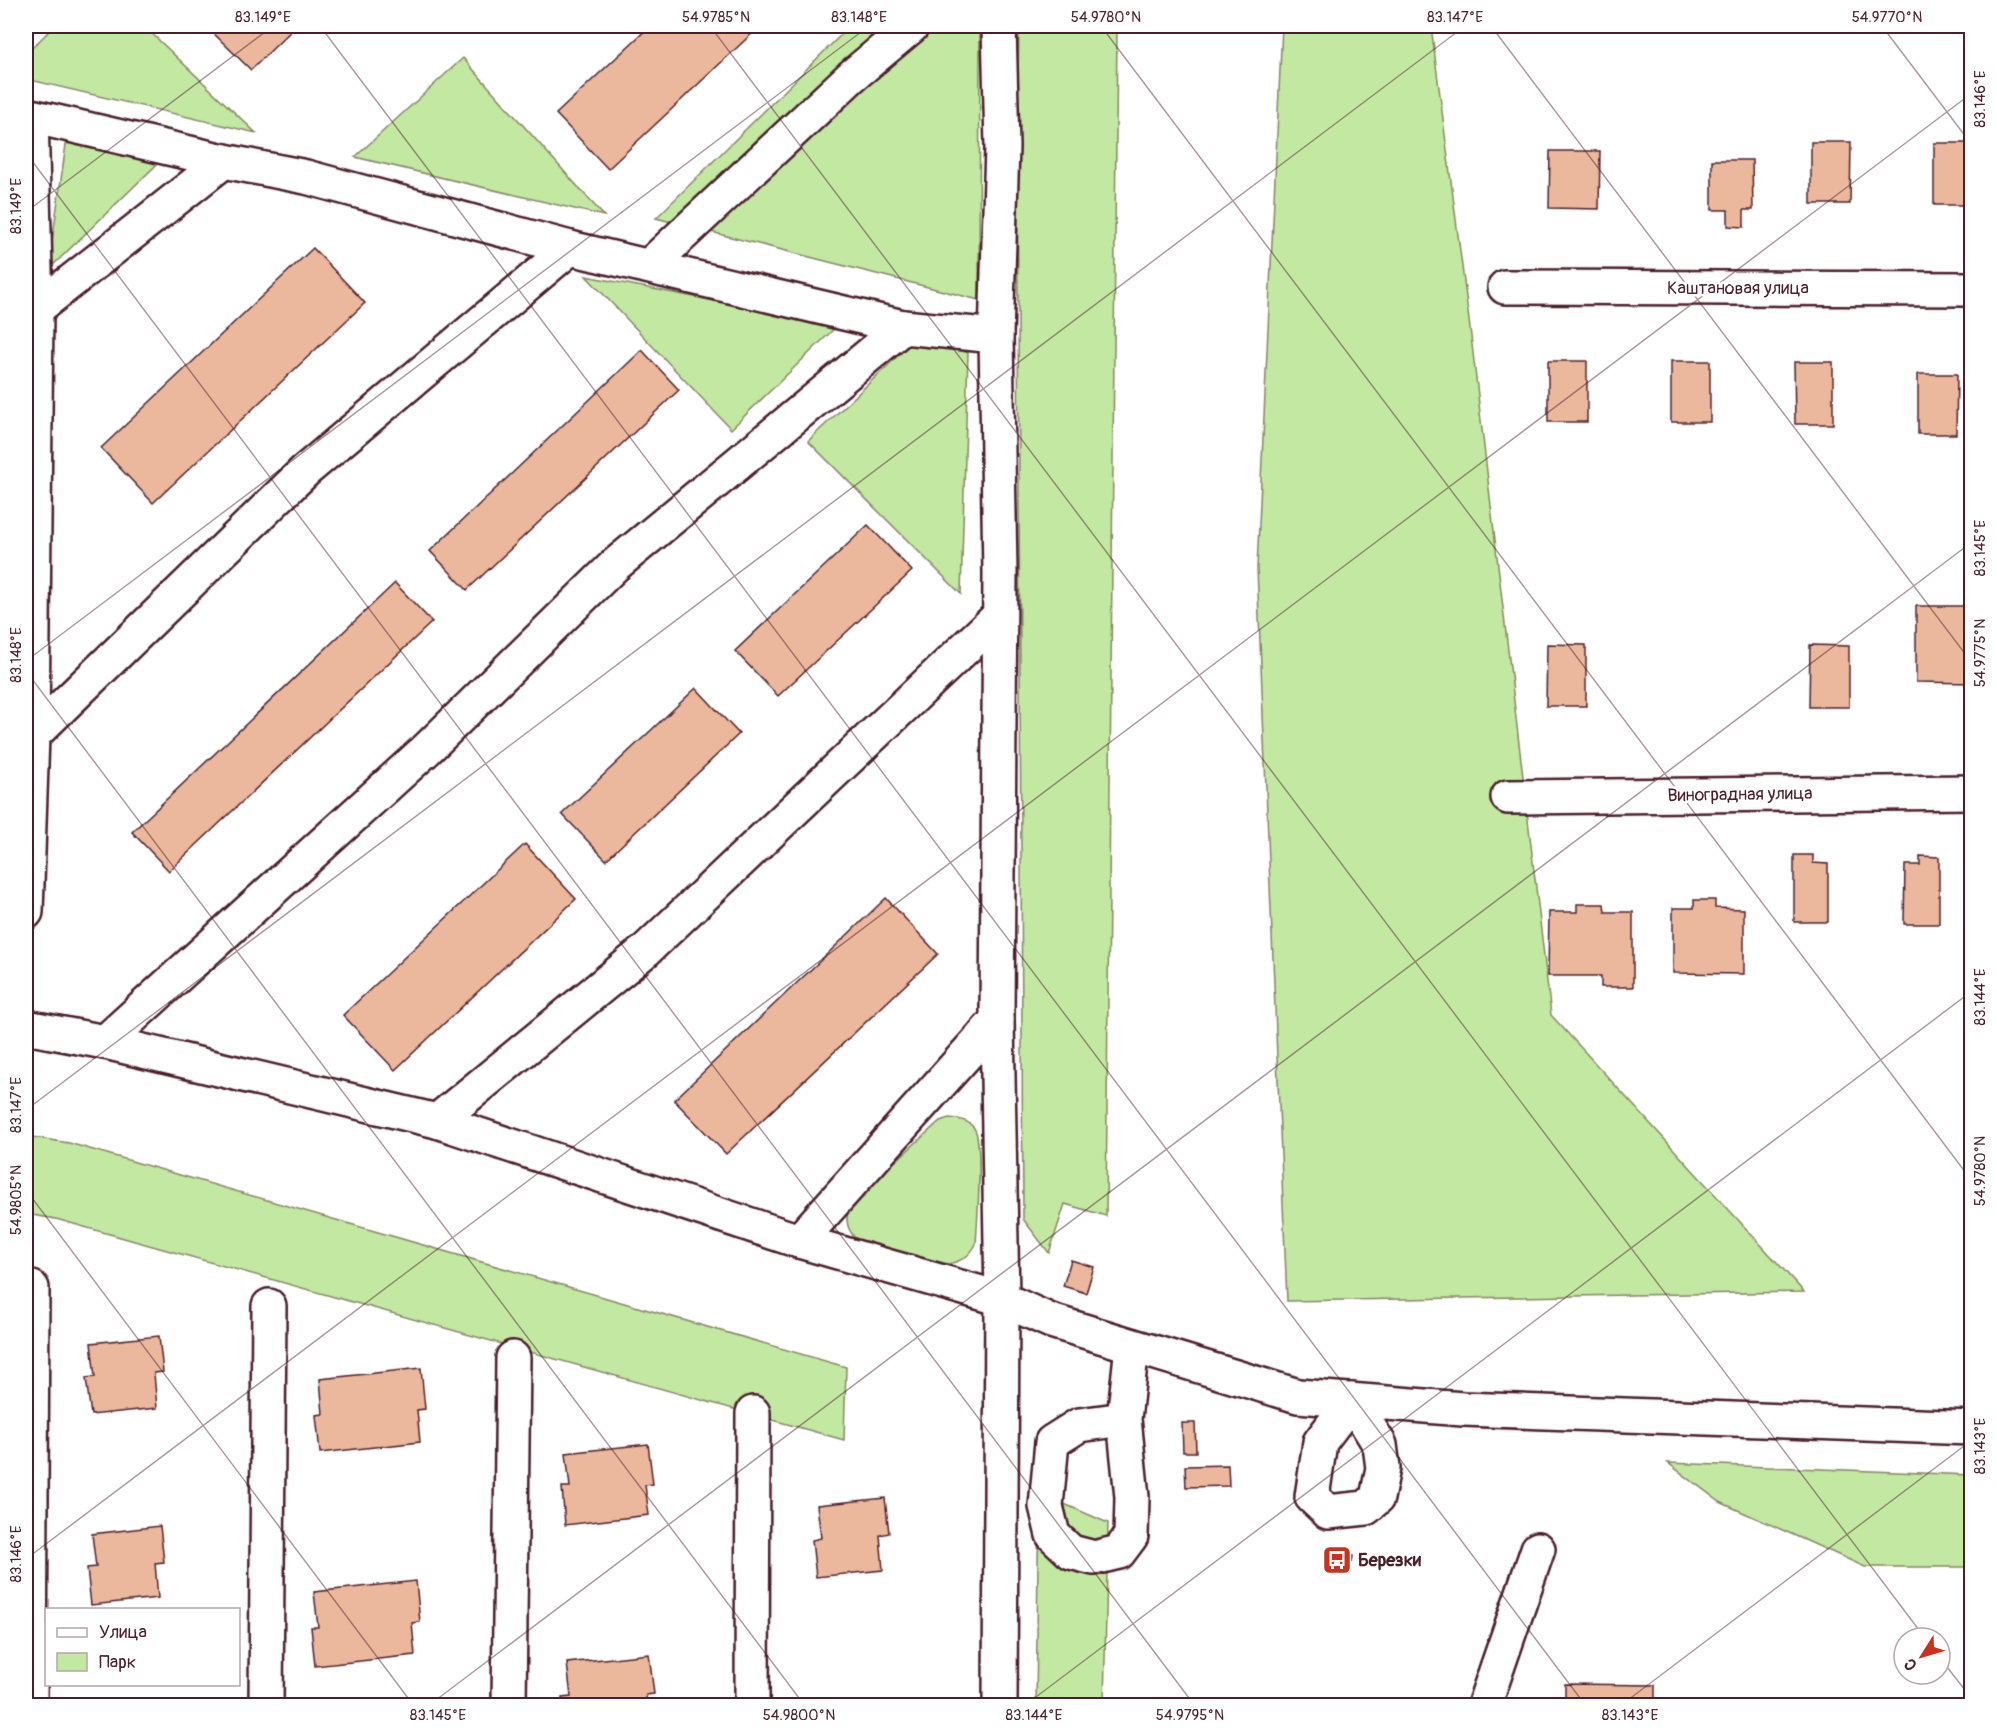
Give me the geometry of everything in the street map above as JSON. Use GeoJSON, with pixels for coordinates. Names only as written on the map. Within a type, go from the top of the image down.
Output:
{"type":"FeatureCollection","features":[{"type":"Feature","properties":{"kind":"street"},"geometry":{"type":"LineString","coordinates":[[650,265],[852,76],[912,26]]}},
{"type":"Feature","properties":{"kind":"street"},"geometry":{"type":"LineString","coordinates":[[999,26],[1002,147],[996,336],[999,616],[997,1020],[1002,1299],[1000,1706]]}},
{"type":"Feature","properties":{"kind":"street"},"geometry":{"type":"LineString","coordinates":[[26,912],[32,736],[36,309],[28,115],[224,161],[306,177],[570,248],[650,265],[903,327],[996,336]]}},
{"type":"Feature","properties":{"kind":"street"},"geometry":{"type":"LineString","coordinates":[[36,309],[224,161]]}},
{"type":"Feature","properties":{"kind":"street"},"geometry":{"type":"LineString","coordinates":[[32,736],[305,471],[570,248]]}},
{"type":"Feature","properties":{"kind":"street","name":"Каштановая улица"},"geometry":{"type":"LineString","coordinates":[[1505,287],[1971,289]]}},
{"type":"Feature","properties":{"kind":"street"},"geometry":{"type":"LineString","coordinates":[[105,1042],[427,749],[615,565],[903,327]]}},
{"type":"Feature","properties":{"kind":"street"},"geometry":{"type":"LineString","coordinates":[[437,1121],[646,950],[999,616]]}},
{"type":"Feature","properties":{"kind":"street","name":"Виноградная улица"},"geometry":{"type":"LineString","coordinates":[[1508,797],[1971,792]]}},
{"type":"Feature","properties":{"kind":"street"},"geometry":{"type":"LineString","coordinates":[[799,1241],[997,1020]]}},
{"type":"Feature","properties":{"kind":"street"},"geometry":{"type":"LineString","coordinates":[[26,1027],[105,1042],[437,1121],[799,1241],[1002,1299],[1051,1321],[1298,1396],[1463,1409],[1971,1428]]}},
{"type":"Feature","properties":{"kind":"street"},"geometry":{"type":"LineString","coordinates":[[30,1706],[32,1288]]}},
{"type":"Feature","properties":{"kind":"street"},"geometry":{"type":"LineString","coordinates":[[266,1706],[269,1306]]}},
{"type":"Feature","properties":{"kind":"street"},"geometry":{"type":"LineString","coordinates":[[1124,1419],[1132,1346]]}},
{"type":"Feature","properties":{"kind":"street"},"geometry":{"type":"LineString","coordinates":[[509,1706],[513,1358]]}},
{"type":"Feature","properties":{"kind":"street"},"geometry":{"type":"LineString","coordinates":[[752,1706],[753,1413]]}},
{"type":"Feature","properties":{"kind":"street"},"geometry":{"type":"LineString","coordinates":[[1484,1706],[1538,1550]]}},
{"type":"Feature","properties":{"kind":"green space"},"geometry":{"type":"Polygon","coordinates":[[[54,26],[144,26],[256,133],[26,79],[26,54],[54,26]]]}},
{"type":"Feature","properties":{"kind":"green space"},"geometry":{"type":"Polygon","coordinates":[[[850,26],[980,26],[979,300],[656,218],[850,26]]]}},
{"type":"Feature","properties":{"kind":"green space"},"geometry":{"type":"Polygon","coordinates":[[[1019,26],[1117,26],[1106,1216],[1065,1204],[1049,1253],[1023,1219],[1017,130],[1019,26]]]}},
{"type":"Feature","properties":{"kind":"green space"},"geometry":{"type":"Polygon","coordinates":[[[1282,26],[1431,26],[1471,336],[1551,1015],[1804,1292],[1287,1301],[1257,568],[1282,26]]]}},
{"type":"Feature","properties":{"kind":"green space"},"geometry":{"type":"Polygon","coordinates":[[[463,58],[604,216],[355,157],[463,58]]]}},
{"type":"Feature","properties":{"kind":"green space"},"geometry":{"type":"Polygon","coordinates":[[[70,117],[184,138],[48,270],[70,117]]]}},
{"type":"Feature","properties":{"kind":"green space"},"geometry":{"type":"Polygon","coordinates":[[[586,276],[838,325],[731,429],[586,276]]]}},
{"type":"Feature","properties":{"kind":"green space"},"geometry":{"type":"Polygon","coordinates":[[[921,334],[968,353],[961,594],[808,441],[921,334]]]}},
{"type":"Feature","properties":{"kind":"green space"},"geometry":{"type":"Polygon","coordinates":[[[949,1118],[969,1123],[977,1136],[979,1165],[976,1244],[971,1252],[961,1260],[948,1264],[857,1240],[847,1224],[849,1208],[856,1197],[940,1121],[949,1118]]]}},
{"type":"Feature","properties":{"kind":"green space"},"geometry":{"type":"Polygon","coordinates":[[[26,1136],[69,1143],[846,1367],[844,1440],[56,1219],[26,1214],[26,1136]]]}},
{"type":"Feature","properties":{"kind":"green space"},"geometry":{"type":"Polygon","coordinates":[[[1668,1463],[1971,1475],[1971,1567],[1865,1567],[1720,1502],[1668,1463]]]}},
{"type":"Feature","properties":{"kind":"green space"},"geometry":{"type":"Polygon","coordinates":[[[1039,1493],[1108,1523],[1104,1705],[1036,1706],[1039,1493]]]}},
{"type":"Feature","properties":{"kind":"building"},"geometry":{"type":"Polygon","coordinates":[[[206,26],[296,26],[251,70],[206,26]]]}},
{"type":"Feature","properties":{"kind":"building"},"geometry":{"type":"Polygon","coordinates":[[[650,26],[760,26],[608,169],[556,114],[650,26]]]}},
{"type":"Feature","properties":{"kind":"building"},"geometry":{"type":"Polygon","coordinates":[[[1811,142],[1851,142],[1850,204],[1811,204],[1811,142]]]}},
{"type":"Feature","properties":{"kind":"building"},"geometry":{"type":"Polygon","coordinates":[[[1934,143],[1972,143],[1972,205],[1934,205],[1934,143]]]}},
{"type":"Feature","properties":{"kind":"building"},"geometry":{"type":"Polygon","coordinates":[[[1550,151],[1600,151],[1599,209],[1549,208],[1550,151]]]}},
{"type":"Feature","properties":{"kind":"building"},"geometry":{"type":"Polygon","coordinates":[[[1712,160],[1752,160],[1753,210],[1744,210],[1744,227],[1728,226],[1728,210],[1712,210],[1712,160]]]}},
{"type":"Feature","properties":{"kind":"building"},"geometry":{"type":"Polygon","coordinates":[[[313,248],[365,303],[153,503],[101,448],[313,248]]]}},
{"type":"Feature","properties":{"kind":"building"},"geometry":{"type":"Polygon","coordinates":[[[642,350],[679,390],[467,590],[430,551],[642,350]]]}},
{"type":"Feature","properties":{"kind":"building"},"geometry":{"type":"Polygon","coordinates":[[[1548,361],[1587,361],[1587,422],[1548,422],[1548,361]]]}},
{"type":"Feature","properties":{"kind":"building"},"geometry":{"type":"Polygon","coordinates":[[[1671,361],[1710,361],[1710,422],[1671,422],[1671,361]]]}},
{"type":"Feature","properties":{"kind":"building"},"geometry":{"type":"Polygon","coordinates":[[[1794,362],[1833,362],[1833,424],[1795,424],[1794,362]]]}},
{"type":"Feature","properties":{"kind":"building"},"geometry":{"type":"Polygon","coordinates":[[[1918,374],[1957,374],[1956,434],[1918,434],[1918,374]]]}},
{"type":"Feature","properties":{"kind":"building"},"geometry":{"type":"Polygon","coordinates":[[[868,525],[912,571],[778,696],[735,651],[868,525]]]}},
{"type":"Feature","properties":{"kind":"building"},"geometry":{"type":"Polygon","coordinates":[[[395,583],[432,622],[169,871],[132,832],[395,583]]]}},
{"type":"Feature","properties":{"kind":"building"},"geometry":{"type":"Polygon","coordinates":[[[1916,606],[1972,606],[1972,683],[1916,682],[1916,606]]]}},
{"type":"Feature","properties":{"kind":"building"},"geometry":{"type":"Polygon","coordinates":[[[1547,644],[1586,645],[1586,706],[1546,706],[1547,644]]]}},
{"type":"Feature","properties":{"kind":"building"},"geometry":{"type":"Polygon","coordinates":[[[1810,645],[1849,646],[1849,707],[1809,707],[1810,645]]]}},
{"type":"Feature","properties":{"kind":"building"},"geometry":{"type":"Polygon","coordinates":[[[696,688],[739,734],[606,860],[562,814],[696,688]]]}},
{"type":"Feature","properties":{"kind":"building"},"geometry":{"type":"Polygon","coordinates":[[[525,844],[576,899],[395,1070],[343,1015],[525,844]]]}},
{"type":"Feature","properties":{"kind":"building"},"geometry":{"type":"Polygon","coordinates":[[[1794,855],[1813,855],[1813,863],[1828,864],[1828,922],[1794,922],[1794,855]]]}},
{"type":"Feature","properties":{"kind":"building"},"geometry":{"type":"Polygon","coordinates":[[[1920,856],[1939,857],[1939,924],[1904,924],[1905,865],[1920,865],[1920,856]]]}},
{"type":"Feature","properties":{"kind":"building"},"geometry":{"type":"Polygon","coordinates":[[[886,898],[938,954],[726,1154],[674,1100],[886,898]]]}},
{"type":"Feature","properties":{"kind":"building"},"geometry":{"type":"Polygon","coordinates":[[[1694,900],[1715,900],[1715,908],[1744,909],[1744,974],[1673,973],[1673,908],[1694,908],[1694,900]]]}},
{"type":"Feature","properties":{"kind":"building"},"geometry":{"type":"Polygon","coordinates":[[[1577,904],[1604,904],[1605,912],[1633,912],[1633,987],[1601,987],[1601,976],[1548,976],[1549,912],[1577,912],[1577,904]]]}},
{"type":"Feature","properties":{"kind":"building"},"geometry":{"type":"Polygon","coordinates":[[[1071,1260],[1094,1267],[1086,1293],[1063,1286],[1071,1260]]]}},
{"type":"Feature","properties":{"kind":"building"},"geometry":{"type":"Polygon","coordinates":[[[159,1336],[163,1372],[154,1373],[157,1408],[91,1415],[86,1378],[95,1377],[91,1343],[159,1336]]]}},
{"type":"Feature","properties":{"kind":"building"},"geometry":{"type":"Polygon","coordinates":[[[421,1368],[425,1409],[417,1410],[420,1442],[320,1453],[316,1415],[323,1414],[320,1379],[421,1368]]]}},
{"type":"Feature","properties":{"kind":"building"},"geometry":{"type":"Polygon","coordinates":[[[1182,1423],[1195,1423],[1196,1452],[1183,1452],[1182,1423]]]}},
{"type":"Feature","properties":{"kind":"building"},"geometry":{"type":"Polygon","coordinates":[[[648,1444],[653,1484],[645,1485],[649,1515],[565,1525],[562,1487],[570,1487],[566,1453],[648,1444]]]}},
{"type":"Feature","properties":{"kind":"building"},"geometry":{"type":"Polygon","coordinates":[[[1228,1465],[1229,1486],[1186,1487],[1185,1466],[1228,1465]]]}},
{"type":"Feature","properties":{"kind":"building"},"geometry":{"type":"Polygon","coordinates":[[[885,1498],[889,1533],[880,1535],[883,1570],[816,1577],[812,1540],[821,1538],[817,1505],[885,1498]]]}},
{"type":"Feature","properties":{"kind":"building"},"geometry":{"type":"Polygon","coordinates":[[[160,1526],[164,1562],[155,1563],[158,1598],[91,1605],[87,1568],[96,1567],[92,1534],[160,1526]]]}},
{"type":"Feature","properties":{"kind":"building"},"geometry":{"type":"Polygon","coordinates":[[[1331,1552],[1353,1556],[1352,1562],[1330,1559],[1331,1552]]]}},
{"type":"Feature","properties":{"kind":"building"},"geometry":{"type":"Polygon","coordinates":[[[416,1581],[420,1622],[412,1623],[415,1655],[315,1666],[311,1627],[318,1627],[314,1592],[416,1581]]]}},
{"type":"Feature","properties":{"kind":"building"},"geometry":{"type":"Polygon","coordinates":[[[649,1654],[654,1694],[646,1695],[647,1706],[563,1706],[562,1698],[571,1697],[567,1663],[649,1654]]]}},
{"type":"Feature","properties":{"kind":"building"},"geometry":{"type":"Polygon","coordinates":[[[1565,1684],[1655,1685],[1655,1706],[1565,1706],[1565,1684]]]}},
{"type":"Feature","properties":{"kind":"place","name":"Березки"},"geometry":{"type":"Point","coordinates":[1337,1560]}}]}
